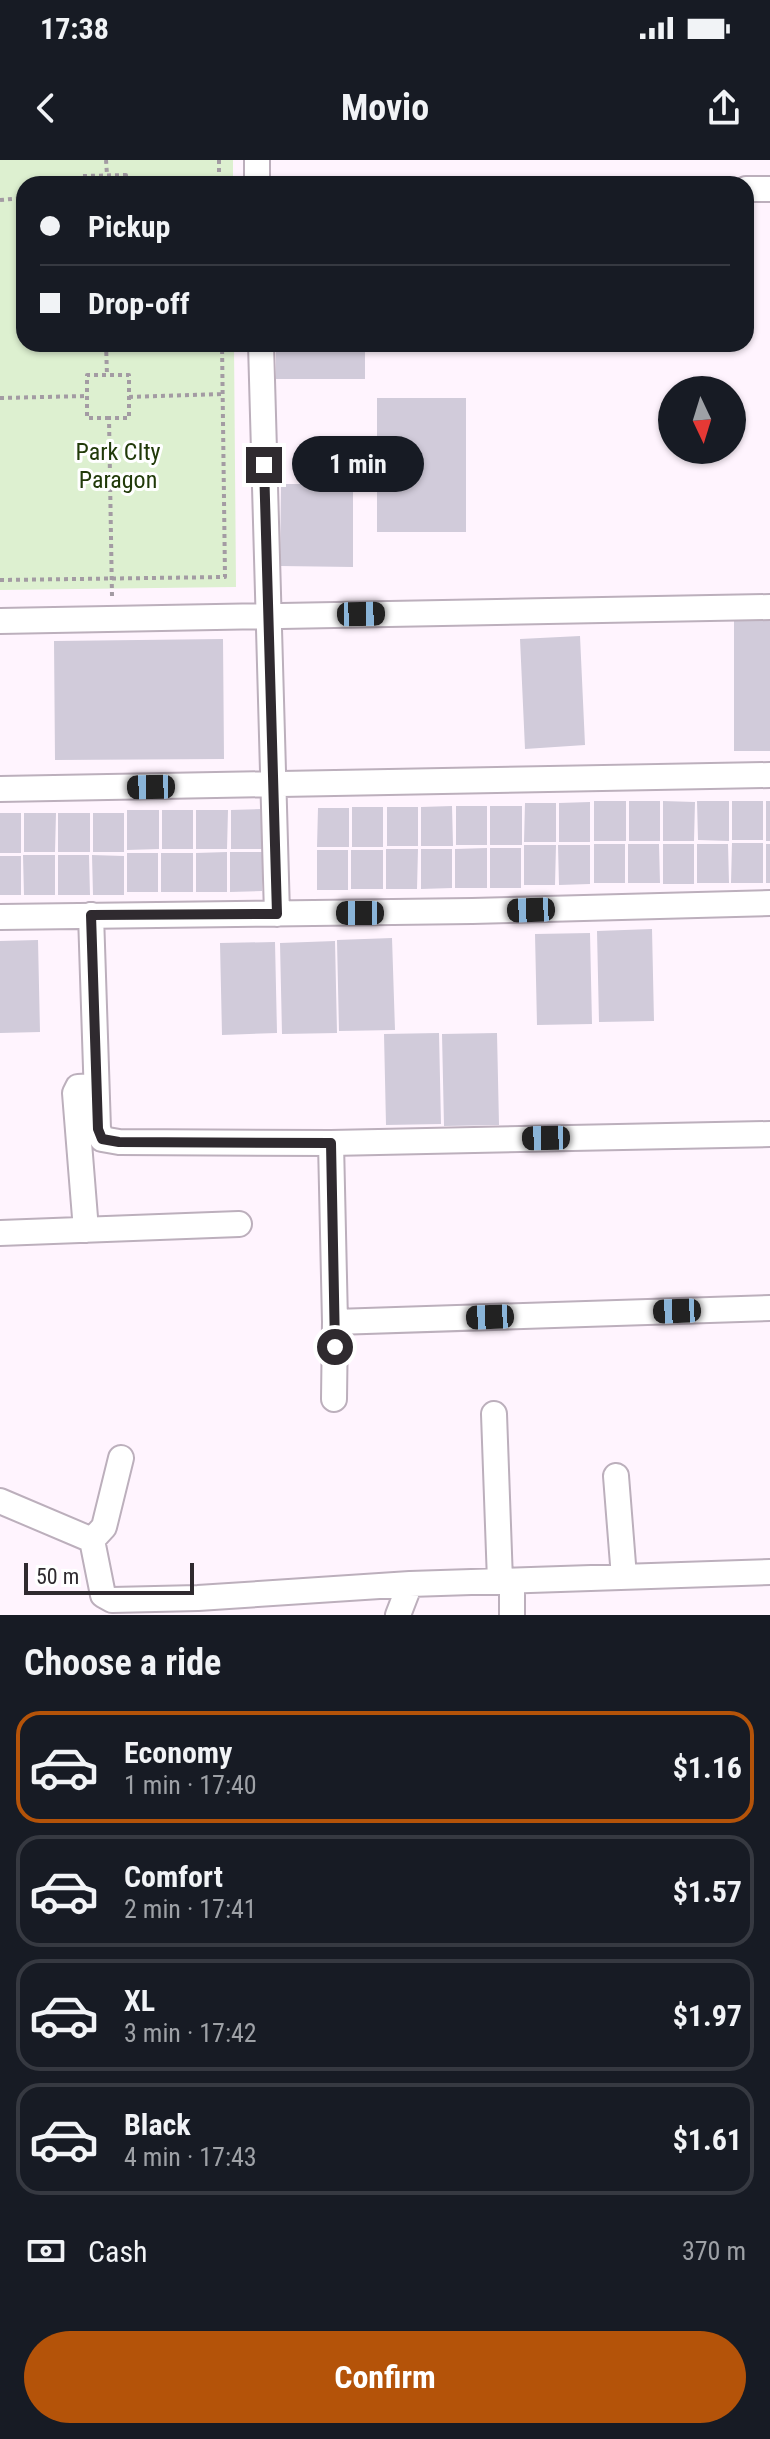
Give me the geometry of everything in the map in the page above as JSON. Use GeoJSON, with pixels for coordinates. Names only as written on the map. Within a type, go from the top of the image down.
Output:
{"type":"FeatureCollection","features":[{"type":"Feature","properties":{"kind":"street"},"geometry":{"type":"LineString","coordinates":[[261,352],[277,914]]}},
{"type":"Feature","properties":{"kind":"street"},"geometry":{"type":"LineString","coordinates":[[0,621],[770,607]]}},
{"type":"Feature","properties":{"kind":"street"},"geometry":{"type":"LineString","coordinates":[[0,789],[770,775]]}},
{"type":"Feature","properties":{"kind":"street"},"geometry":{"type":"LineString","coordinates":[[0,917],[472,911],[770,903]]}},
{"type":"Feature","properties":{"kind":"street"},"geometry":{"type":"LineString","coordinates":[[91,915],[98,1129],[102,1139],[119,1142],[331,1143],[770,1134]]}},
{"type":"Feature","properties":{"kind":"street"},"geometry":{"type":"LineString","coordinates":[[86,1230],[75,1093],[78,1087],[96,1086]]}},
{"type":"Feature","properties":{"kind":"street"},"geometry":{"type":"LineString","coordinates":[[331,1143],[334,1399]]}},
{"type":"Feature","properties":{"kind":"street"},"geometry":{"type":"LineString","coordinates":[[0,1233],[239,1224]]}},
{"type":"Feature","properties":{"kind":"street"},"geometry":{"type":"LineString","coordinates":[[335,1322],[770,1308]]}},
{"type":"Feature","properties":{"kind":"street"},"geometry":{"type":"LineString","coordinates":[[494,1414],[506,1581],[512,1615]]}},
{"type":"Feature","properties":{"kind":"street"},"geometry":{"type":"LineString","coordinates":[[92,1540],[104,1527],[121,1458]]}},
{"type":"Feature","properties":{"kind":"street"},"geometry":{"type":"LineString","coordinates":[[616,1476],[624,1577]]}},
{"type":"Feature","properties":{"kind":"street"},"geometry":{"type":"LineString","coordinates":[[0,1501],[92,1540]]}},
{"type":"Feature","properties":{"kind":"street"},"geometry":{"type":"LineString","coordinates":[[92,1540],[103,1595],[112,1600],[213,1597],[410,1584],[770,1572]]}},
{"type":"Feature","properties":{"kind":"street"},"geometry":{"type":"LineString","coordinates":[[398,1615],[410,1584]]}},
{"type":"Feature","properties":{"kind":"path"},"geometry":{"type":"LineString","coordinates":[[106,160],[107,175]]}},
{"type":"Feature","properties":{"kind":"path"},"geometry":{"type":"LineString","coordinates":[[83,176],[126,176]]}},
{"type":"Feature","properties":{"kind":"path"},"geometry":{"type":"LineString","coordinates":[[106,352],[107,375]]}},
{"type":"Feature","properties":{"kind":"path"},"geometry":{"type":"LineString","coordinates":[[0,580],[225,577],[222,352]]}},
{"type":"Feature","properties":{"kind":"path"},"geometry":{"type":"LineString","coordinates":[[87,375],[107,375],[129,375],[129,418],[87,418],[87,375]]}},
{"type":"Feature","properties":{"kind":"path"},"geometry":{"type":"LineString","coordinates":[[129,397],[222,394]]}},
{"type":"Feature","properties":{"kind":"path"},"geometry":{"type":"LineString","coordinates":[[0,398],[87,396]]}},
{"type":"Feature","properties":{"kind":"path"},"geometry":{"type":"LineString","coordinates":[[109,418],[112,619]]}},
{"type":"Feature","properties":{"kind":"green space","name":"Park CIty Paragon"},"geometry":{"type":"Polygon","coordinates":[[[0,160],[233,160],[233,176],[16,176],[16,352],[234,352],[236,587],[0,590],[0,160]]]}},
{"type":"Feature","properties":{"kind":"building"},"geometry":{"type":"Polygon","coordinates":[[[276,352],[365,352],[365,379],[276,379],[276,352]]]}},
{"type":"Feature","properties":{"kind":"building"},"geometry":{"type":"Polygon","coordinates":[[[377,398],[466,398],[466,532],[377,532],[377,398]]]}},
{"type":"Feature","properties":{"kind":"building"},"geometry":{"type":"Polygon","coordinates":[[[281,484],[353,484],[353,567],[280,566],[281,484]]]}},
{"type":"Feature","properties":{"kind":"building"},"geometry":{"type":"Polygon","coordinates":[[[734,618],[770,618],[770,751],[734,751],[734,618]]]}},
{"type":"Feature","properties":{"kind":"building"},"geometry":{"type":"Polygon","coordinates":[[[580,636],[585,745],[525,749],[520,639],[580,636]]]}},
{"type":"Feature","properties":{"kind":"building"},"geometry":{"type":"Polygon","coordinates":[[[223,639],[224,759],[55,760],[54,641],[223,639]]]}},
{"type":"Feature","properties":{"kind":"building"},"geometry":{"type":"Polygon","coordinates":[[[594,801],[626,801],[626,841],[594,841],[594,801]]]}},
{"type":"Feature","properties":{"kind":"building"},"geometry":{"type":"Polygon","coordinates":[[[629,801],[660,801],[660,841],[629,841],[629,801]]]}},
{"type":"Feature","properties":{"kind":"building"},"geometry":{"type":"Polygon","coordinates":[[[663,801],[695,802],[694,841],[663,841],[663,801]]]}},
{"type":"Feature","properties":{"kind":"building"},"geometry":{"type":"Polygon","coordinates":[[[697,801],[729,801],[729,841],[698,840],[697,801]]]}},
{"type":"Feature","properties":{"kind":"building"},"geometry":{"type":"Polygon","coordinates":[[[732,801],[763,801],[763,840],[732,840],[732,801]]]}},
{"type":"Feature","properties":{"kind":"building"},"geometry":{"type":"Polygon","coordinates":[[[766,801],[770,801],[770,841],[766,841],[766,801]]]}},
{"type":"Feature","properties":{"kind":"building"},"geometry":{"type":"Polygon","coordinates":[[[590,802],[590,842],[559,842],[559,803],[590,802]]]}},
{"type":"Feature","properties":{"kind":"building"},"geometry":{"type":"Polygon","coordinates":[[[525,803],[556,803],[556,842],[524,842],[525,803]]]}},
{"type":"Feature","properties":{"kind":"building"},"geometry":{"type":"Polygon","coordinates":[[[452,806],[453,846],[421,846],[421,807],[452,806]]]}},
{"type":"Feature","properties":{"kind":"building"},"geometry":{"type":"Polygon","coordinates":[[[456,806],[487,806],[487,845],[456,845],[456,806]]]}},
{"type":"Feature","properties":{"kind":"building"},"geometry":{"type":"Polygon","coordinates":[[[490,806],[522,806],[522,845],[490,845],[490,806]]]}},
{"type":"Feature","properties":{"kind":"building"},"geometry":{"type":"Polygon","coordinates":[[[352,807],[383,807],[383,847],[352,847],[352,807]]]}},
{"type":"Feature","properties":{"kind":"building"},"geometry":{"type":"Polygon","coordinates":[[[387,807],[418,807],[418,846],[387,846],[387,807]]]}},
{"type":"Feature","properties":{"kind":"building"},"geometry":{"type":"Polygon","coordinates":[[[318,808],[349,808],[349,847],[317,847],[318,808]]]}},
{"type":"Feature","properties":{"kind":"building"},"geometry":{"type":"Polygon","coordinates":[[[262,809],[262,849],[231,849],[231,810],[262,809]]]}},
{"type":"Feature","properties":{"kind":"building"},"geometry":{"type":"Polygon","coordinates":[[[127,810],[159,810],[159,849],[127,850],[127,810]]]}},
{"type":"Feature","properties":{"kind":"building"},"geometry":{"type":"Polygon","coordinates":[[[162,810],[193,810],[193,849],[162,849],[162,810]]]}},
{"type":"Feature","properties":{"kind":"building"},"geometry":{"type":"Polygon","coordinates":[[[196,810],[228,810],[227,849],[196,849],[196,810]]]}},
{"type":"Feature","properties":{"kind":"building"},"geometry":{"type":"Polygon","coordinates":[[[0,813],[21,813],[21,853],[0,853],[0,813]]]}},
{"type":"Feature","properties":{"kind":"building"},"geometry":{"type":"Polygon","coordinates":[[[24,813],[56,813],[55,852],[24,852],[24,813]]]}},
{"type":"Feature","properties":{"kind":"building"},"geometry":{"type":"Polygon","coordinates":[[[58,813],[90,813],[90,852],[58,852],[58,813]]]}},
{"type":"Feature","properties":{"kind":"building"},"geometry":{"type":"Polygon","coordinates":[[[93,813],[124,813],[124,852],[93,852],[93,813]]]}},
{"type":"Feature","properties":{"kind":"building"},"geometry":{"type":"Polygon","coordinates":[[[732,843],[763,843],[763,883],[731,883],[732,843]]]}},
{"type":"Feature","properties":{"kind":"building"},"geometry":{"type":"Polygon","coordinates":[[[594,844],[625,844],[625,883],[594,883],[594,844]]]}},
{"type":"Feature","properties":{"kind":"building"},"geometry":{"type":"Polygon","coordinates":[[[628,844],[659,844],[660,883],[628,883],[628,844]]]}},
{"type":"Feature","properties":{"kind":"building"},"geometry":{"type":"Polygon","coordinates":[[[663,844],[694,844],[694,884],[663,884],[663,844]]]}},
{"type":"Feature","properties":{"kind":"building"},"geometry":{"type":"Polygon","coordinates":[[[697,844],[728,844],[729,883],[697,883],[697,844]]]}},
{"type":"Feature","properties":{"kind":"building"},"geometry":{"type":"Polygon","coordinates":[[[766,844],[770,844],[770,883],[766,883],[766,844]]]}},
{"type":"Feature","properties":{"kind":"building"},"geometry":{"type":"Polygon","coordinates":[[[524,845],[556,845],[555,885],[524,885],[524,845]]]}},
{"type":"Feature","properties":{"kind":"building"},"geometry":{"type":"Polygon","coordinates":[[[558,845],[590,845],[590,884],[559,885],[558,845]]]}},
{"type":"Feature","properties":{"kind":"building"},"geometry":{"type":"Polygon","coordinates":[[[487,848],[487,888],[455,888],[455,849],[487,848]]]}},
{"type":"Feature","properties":{"kind":"building"},"geometry":{"type":"Polygon","coordinates":[[[490,848],[521,848],[521,888],[490,888],[490,848]]]}},
{"type":"Feature","properties":{"kind":"building"},"geometry":{"type":"Polygon","coordinates":[[[386,849],[418,849],[417,889],[386,889],[386,849]]]}},
{"type":"Feature","properties":{"kind":"building"},"geometry":{"type":"Polygon","coordinates":[[[421,849],[452,849],[452,888],[421,889],[421,849]]]}},
{"type":"Feature","properties":{"kind":"building"},"geometry":{"type":"Polygon","coordinates":[[[317,850],[348,850],[348,890],[317,890],[317,850]]]}},
{"type":"Feature","properties":{"kind":"building"},"geometry":{"type":"Polygon","coordinates":[[[351,850],[383,850],[383,889],[351,889],[351,850]]]}},
{"type":"Feature","properties":{"kind":"building"},"geometry":{"type":"Polygon","coordinates":[[[227,852],[227,892],[196,892],[196,853],[227,852]]]}},
{"type":"Feature","properties":{"kind":"building"},"geometry":{"type":"Polygon","coordinates":[[[230,852],[262,852],[262,891],[230,892],[230,852]]]}},
{"type":"Feature","properties":{"kind":"building"},"geometry":{"type":"Polygon","coordinates":[[[127,853],[158,853],[158,892],[127,892],[127,853]]]}},
{"type":"Feature","properties":{"kind":"building"},"geometry":{"type":"Polygon","coordinates":[[[161,853],[193,853],[193,892],[161,892],[161,853]]]}},
{"type":"Feature","properties":{"kind":"building"},"geometry":{"type":"Polygon","coordinates":[[[23,855],[55,855],[55,895],[24,895],[23,855]]]}},
{"type":"Feature","properties":{"kind":"building"},"geometry":{"type":"Polygon","coordinates":[[[58,855],[89,855],[90,895],[58,895],[58,855]]]}},
{"type":"Feature","properties":{"kind":"building"},"geometry":{"type":"Polygon","coordinates":[[[92,855],[124,856],[124,895],[93,895],[92,855]]]}},
{"type":"Feature","properties":{"kind":"building"},"geometry":{"type":"Polygon","coordinates":[[[0,856],[21,856],[21,895],[0,895],[0,856]]]}},
{"type":"Feature","properties":{"kind":"building"},"geometry":{"type":"Polygon","coordinates":[[[652,929],[654,1021],[599,1022],[597,931],[652,929]]]}},
{"type":"Feature","properties":{"kind":"building"},"geometry":{"type":"Polygon","coordinates":[[[590,933],[592,1024],[537,1025],[535,934],[590,933]]]}},
{"type":"Feature","properties":{"kind":"building"},"geometry":{"type":"Polygon","coordinates":[[[392,938],[395,1030],[339,1031],[337,940],[392,938]]]}},
{"type":"Feature","properties":{"kind":"building"},"geometry":{"type":"Polygon","coordinates":[[[38,940],[40,1032],[0,1033],[0,941],[38,940]]]}},
{"type":"Feature","properties":{"kind":"building"},"geometry":{"type":"Polygon","coordinates":[[[335,941],[337,1033],[282,1034],[280,943],[335,941]]]}},
{"type":"Feature","properties":{"kind":"building"},"geometry":{"type":"Polygon","coordinates":[[[275,942],[277,1033],[222,1035],[220,943],[275,942]]]}},
{"type":"Feature","properties":{"kind":"building"},"geometry":{"type":"Polygon","coordinates":[[[439,1033],[441,1124],[386,1125],[384,1034],[439,1033]]]}},
{"type":"Feature","properties":{"kind":"building"},"geometry":{"type":"Polygon","coordinates":[[[497,1033],[499,1125],[444,1126],[442,1034],[497,1033]]]}},
{"type":"Feature","properties":{"kind":"route"},"geometry":{"type":"LineString","coordinates":[[264,465],[277,914],[91,915],[98,1129],[102,1139],[119,1142],[331,1143],[335,1347]]}}]}
